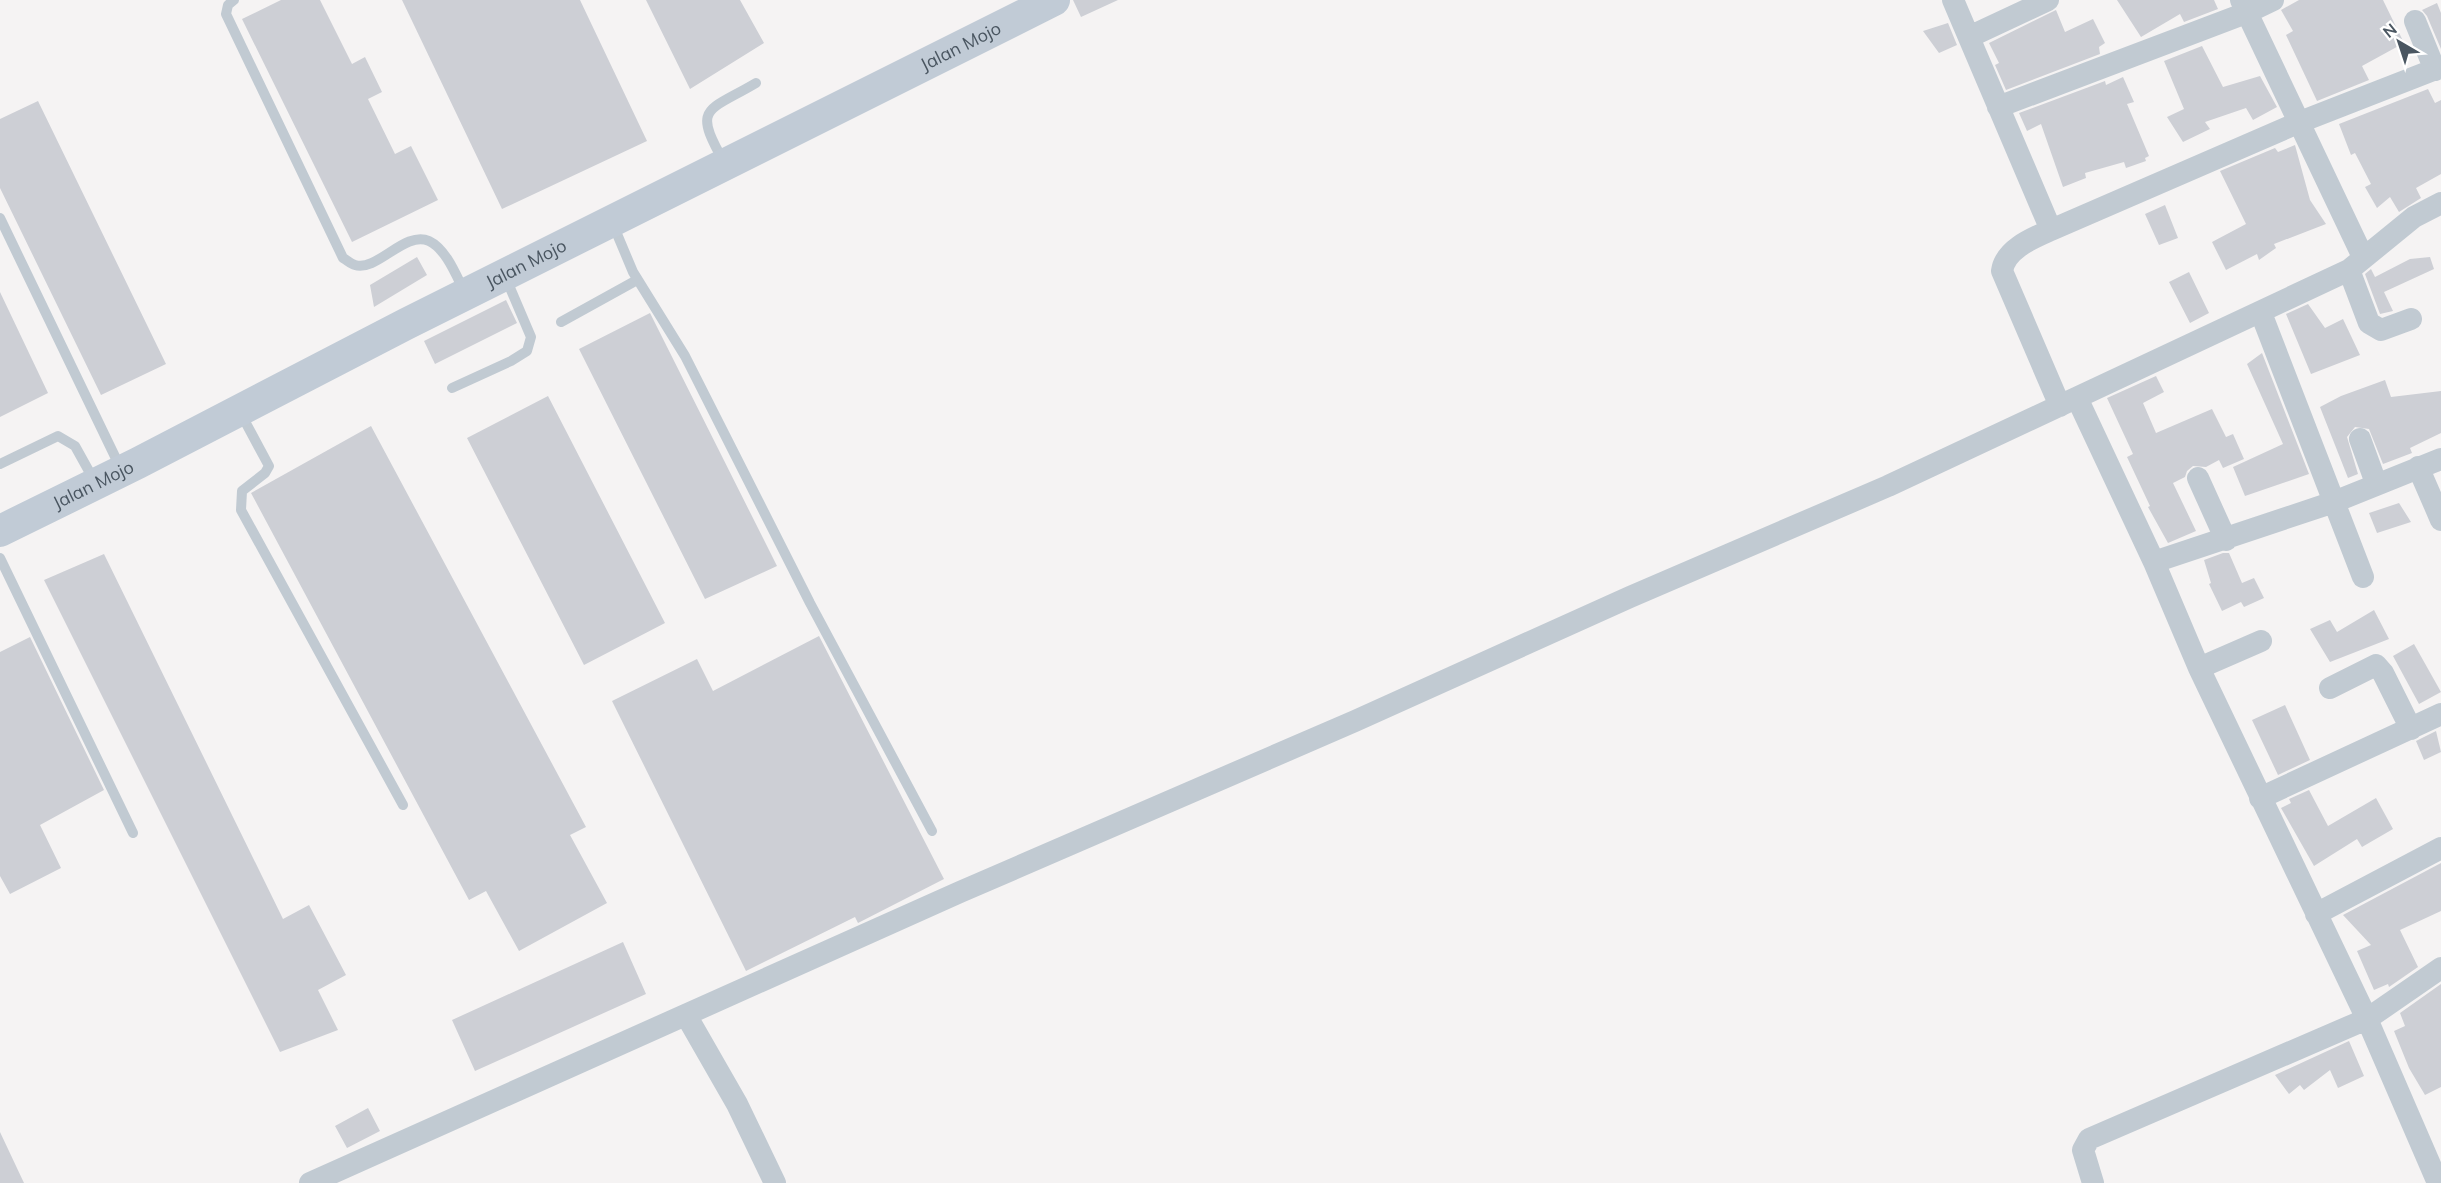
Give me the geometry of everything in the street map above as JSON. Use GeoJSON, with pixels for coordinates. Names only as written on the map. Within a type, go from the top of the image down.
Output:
{"type":"FeatureCollection","features":[{"type":"Feature","properties":{"kind":"street","name":"Jalan Mojo"},"geometry":{"type":"LineString","coordinates":[[0,531],[109,478],[466,294],[1054,0]]}},
{"type":"Feature","properties":{"kind":"street"},"geometry":{"type":"LineString","coordinates":[[1953,0],[2051,230]]}},
{"type":"Feature","properties":{"kind":"street"},"geometry":{"type":"LineString","coordinates":[[1969,37],[2048,0]]}},
{"type":"Feature","properties":{"kind":"street"},"geometry":{"type":"LineString","coordinates":[[1998,107],[2243,6],[2273,0]]}},
{"type":"Feature","properties":{"kind":"street"},"geometry":{"type":"LineString","coordinates":[[2243,6],[2300,122],[2356,264],[2369,323],[2381,330],[2411,319]]}},
{"type":"Feature","properties":{"kind":"street"},"geometry":{"type":"LineString","coordinates":[[2415,21],[2438,68],[2300,122],[2051,230],[2012,252],[2004,262],[2002,271],[2154,562],[2199,668],[2259,798],[2367,1019],[2438,1183]]}},
{"type":"Feature","properties":{"kind":"street"},"geometry":{"type":"LineString","coordinates":[[310,1183],[1630,597],[1888,486],[2260,313],[2356,264],[2414,217],[2441,203]]}},
{"type":"Feature","properties":{"kind":"street"},"geometry":{"type":"LineString","coordinates":[[2260,313],[2363,577]]}},
{"type":"Feature","properties":{"kind":"street"},"geometry":{"type":"LineString","coordinates":[[2360,439],[2376,483]]}},
{"type":"Feature","properties":{"kind":"street"},"geometry":{"type":"LineString","coordinates":[[2154,562],[2226,540],[2334,502],[2376,483],[2441,459]]}},
{"type":"Feature","properties":{"kind":"street"},"geometry":{"type":"LineString","coordinates":[[2418,467],[2441,520]]}},
{"type":"Feature","properties":{"kind":"street"},"geometry":{"type":"LineString","coordinates":[[2198,478],[2226,540]]}},
{"type":"Feature","properties":{"kind":"street"},"geometry":{"type":"LineString","coordinates":[[2199,668],[2261,641]]}},
{"type":"Feature","properties":{"kind":"street"},"geometry":{"type":"LineString","coordinates":[[2330,688],[2376,665],[2383,673],[2411,729]]}},
{"type":"Feature","properties":{"kind":"street"},"geometry":{"type":"LineString","coordinates":[[2259,798],[2441,714]]}},
{"type":"Feature","properties":{"kind":"street"},"geometry":{"type":"LineString","coordinates":[[2316,914],[2441,848]]}},
{"type":"Feature","properties":{"kind":"street"},"geometry":{"type":"LineString","coordinates":[[2093,1183],[2083,1150],[2089,1139],[2367,1019],[2441,968]]}},
{"type":"Feature","properties":{"kind":"street"},"geometry":{"type":"LineString","coordinates":[[686,1015],[737,1104],[775,1183]]}},
{"type":"Feature","properties":{"kind":"lane"},"geometry":{"type":"LineString","coordinates":[[234,0],[228,5],[226,14],[343,258],[356,265],[366,265],[408,242],[421,239],[430,241],[450,266],[466,294]]}},
{"type":"Feature","properties":{"kind":"lane"},"geometry":{"type":"LineString","coordinates":[[726,165],[707,129],[706,119],[710,110],[756,83]]}},
{"type":"Feature","properties":{"kind":"lane"},"geometry":{"type":"LineString","coordinates":[[0,218],[109,478]]}},
{"type":"Feature","properties":{"kind":"lane"},"geometry":{"type":"LineString","coordinates":[[612,222],[638,280],[685,356],[810,603],[932,831]]}},
{"type":"Feature","properties":{"kind":"lane"},"geometry":{"type":"LineString","coordinates":[[452,388],[511,361],[527,351],[531,337],[505,276]]}},
{"type":"Feature","properties":{"kind":"lane"},"geometry":{"type":"LineString","coordinates":[[561,322],[638,280]]}},
{"type":"Feature","properties":{"kind":"lane"},"geometry":{"type":"LineString","coordinates":[[239,410],[269,466],[265,473],[242,491],[241,510],[403,806]]}},
{"type":"Feature","properties":{"kind":"lane"},"geometry":{"type":"LineString","coordinates":[[0,464],[58,436],[75,446],[109,478]]}},
{"type":"Feature","properties":{"kind":"lane"},"geometry":{"type":"LineString","coordinates":[[0,558],[133,833]]}},
{"type":"Feature","properties":{"kind":"building"},"geometry":{"type":"Polygon","coordinates":[[[281,0],[320,0],[352,64],[365,57],[382,92],[368,99],[395,154],[411,146],[438,200],[352,242],[242,19],[281,0]]]}},
{"type":"Feature","properties":{"kind":"building"},"geometry":{"type":"Polygon","coordinates":[[[402,0],[580,0],[647,141],[502,209],[402,0]]]}},
{"type":"Feature","properties":{"kind":"building"},"geometry":{"type":"Polygon","coordinates":[[[646,0],[740,0],[764,43],[690,89],[646,0]]]}},
{"type":"Feature","properties":{"kind":"building"},"geometry":{"type":"Polygon","coordinates":[[[1073,0],[1118,0],[1081,17],[1073,0]]]}},
{"type":"Feature","properties":{"kind":"building"},"geometry":{"type":"Polygon","coordinates":[[[2117,0],[2214,0],[2218,9],[2184,22],[2180,14],[2141,37],[2117,0]]]}},
{"type":"Feature","properties":{"kind":"building"},"geometry":{"type":"Polygon","coordinates":[[[2299,0],[2383,0],[2404,43],[2362,66],[2369,80],[2317,101],[2286,35],[2293,31],[2281,10],[2299,0]]]}},
{"type":"Feature","properties":{"kind":"building"},"geometry":{"type":"Polygon","coordinates":[[[2437,3],[2441,13],[2441,49],[2427,16],[2422,10],[2437,3]]]}},
{"type":"Feature","properties":{"kind":"building"},"geometry":{"type":"Polygon","coordinates":[[[2056,10],[2065,32],[2093,19],[2105,43],[2099,47],[2100,54],[2006,90],[1995,65],[1999,63],[1989,43],[2056,10]]]}},
{"type":"Feature","properties":{"kind":"building"},"geometry":{"type":"Polygon","coordinates":[[[1948,23],[1957,45],[1939,53],[1923,31],[1948,23]]]}},
{"type":"Feature","properties":{"kind":"building"},"geometry":{"type":"Polygon","coordinates":[[[2202,46],[2223,87],[2260,76],[2277,107],[2253,120],[2246,108],[2205,122],[2210,129],[2183,142],[2167,117],[2184,109],[2164,61],[2202,46]]]}},
{"type":"Feature","properties":{"kind":"building"},"geometry":{"type":"Polygon","coordinates":[[[2123,77],[2134,102],[2127,104],[2149,156],[2145,158],[2146,161],[2126,168],[2124,162],[2085,173],[2086,178],[2063,187],[2041,124],[2027,131],[2019,113],[2105,81],[2106,85],[2123,77]]]}},
{"type":"Feature","properties":{"kind":"building"},"geometry":{"type":"Polygon","coordinates":[[[2428,89],[2435,103],[2441,100],[2441,174],[2416,188],[2421,198],[2399,212],[2390,197],[2377,208],[2365,187],[2371,184],[2355,153],[2351,155],[2339,124],[2428,89]]]}},
{"type":"Feature","properties":{"kind":"building"},"geometry":{"type":"Polygon","coordinates":[[[38,101],[166,364],[101,395],[0,188],[0,119],[38,101]]]}},
{"type":"Feature","properties":{"kind":"building"},"geometry":{"type":"Polygon","coordinates":[[[2295,145],[2310,200],[2326,224],[2274,244],[2276,248],[2259,260],[2257,254],[2226,270],[2212,242],[2246,224],[2220,171],[2275,148],[2278,152],[2295,145]]]}},
{"type":"Feature","properties":{"kind":"building"},"geometry":{"type":"Polygon","coordinates":[[[2165,205],[2178,238],[2159,245],[2145,214],[2165,205]]]}},
{"type":"Feature","properties":{"kind":"building"},"geometry":{"type":"Polygon","coordinates":[[[417,257],[427,275],[374,307],[370,285],[417,257]]]}},
{"type":"Feature","properties":{"kind":"building"},"geometry":{"type":"Polygon","coordinates":[[[2430,257],[2434,269],[2384,292],[2393,311],[2380,314],[2365,274],[2371,269],[2375,277],[2410,259],[2430,257]]]}},
{"type":"Feature","properties":{"kind":"building"},"geometry":{"type":"Polygon","coordinates":[[[2189,272],[2209,313],[2190,323],[2169,282],[2189,272]]]}},
{"type":"Feature","properties":{"kind":"building"},"geometry":{"type":"Polygon","coordinates":[[[0,292],[48,393],[0,417],[0,292]]]}},
{"type":"Feature","properties":{"kind":"building"},"geometry":{"type":"Polygon","coordinates":[[[506,300],[517,323],[435,364],[424,341],[506,300]]]}},
{"type":"Feature","properties":{"kind":"building"},"geometry":{"type":"Polygon","coordinates":[[[2308,304],[2325,328],[2343,319],[2360,355],[2311,374],[2286,314],[2308,304]]]}},
{"type":"Feature","properties":{"kind":"building"},"geometry":{"type":"Polygon","coordinates":[[[650,313],[777,566],[705,599],[579,349],[650,313]]]}},
{"type":"Feature","properties":{"kind":"building"},"geometry":{"type":"Polygon","coordinates":[[[2262,353],[2309,474],[2245,496],[2233,467],[2283,444],[2247,364],[2262,353]]]}},
{"type":"Feature","properties":{"kind":"building"},"geometry":{"type":"Polygon","coordinates":[[[2156,376],[2164,392],[2143,403],[2156,433],[2212,409],[2226,437],[2233,434],[2244,459],[2223,468],[2219,460],[2206,467],[2193,466],[2187,471],[2185,477],[2173,483],[2196,531],[2168,543],[2148,507],[2150,506],[2127,457],[2133,454],[2107,398],[2156,376]]]}},
{"type":"Feature","properties":{"kind":"building"},"geometry":{"type":"Polygon","coordinates":[[[2385,380],[2391,397],[2441,391],[2441,433],[2410,448],[2412,453],[2383,464],[2369,429],[2355,427],[2347,437],[2358,474],[2348,478],[2320,407],[2341,396],[2385,380]]]}},
{"type":"Feature","properties":{"kind":"building"},"geometry":{"type":"Polygon","coordinates":[[[548,396],[665,623],[584,665],[467,438],[548,396]]]}},
{"type":"Feature","properties":{"kind":"building"},"geometry":{"type":"Polygon","coordinates":[[[371,426],[586,827],[570,835],[607,903],[519,951],[486,891],[469,900],[251,493],[371,426]]]}},
{"type":"Feature","properties":{"kind":"building"},"geometry":{"type":"Polygon","coordinates":[[[2399,503],[2411,522],[2377,533],[2369,513],[2399,503]]]}},
{"type":"Feature","properties":{"kind":"building"},"geometry":{"type":"Polygon","coordinates":[[[2229,553],[2242,583],[2254,578],[2264,598],[2244,607],[2241,602],[2222,611],[2209,584],[2211,583],[2204,560],[2229,553]]]}},
{"type":"Feature","properties":{"kind":"building"},"geometry":{"type":"Polygon","coordinates":[[[104,554],[283,919],[309,905],[346,975],[318,990],[338,1030],[280,1052],[44,580],[104,554]]]}},
{"type":"Feature","properties":{"kind":"building"},"geometry":{"type":"Polygon","coordinates":[[[2374,610],[2389,639],[2330,662],[2310,629],[2330,620],[2337,632],[2374,610]]]}},
{"type":"Feature","properties":{"kind":"building"},"geometry":{"type":"Polygon","coordinates":[[[819,636],[944,879],[858,923],[855,917],[746,971],[612,701],[697,659],[713,691],[819,636]]]}},
{"type":"Feature","properties":{"kind":"building"},"geometry":{"type":"Polygon","coordinates":[[[30,637],[104,790],[40,825],[61,868],[10,894],[0,876],[0,652],[30,637]]]}},
{"type":"Feature","properties":{"kind":"building"},"geometry":{"type":"Polygon","coordinates":[[[2414,644],[2441,692],[2419,704],[2393,656],[2414,644]]]}},
{"type":"Feature","properties":{"kind":"building"},"geometry":{"type":"Polygon","coordinates":[[[2285,705],[2310,760],[2278,775],[2252,720],[2285,705]]]}},
{"type":"Feature","properties":{"kind":"building"},"geometry":{"type":"Polygon","coordinates":[[[2436,731],[2441,752],[2424,760],[2416,741],[2436,731]]]}},
{"type":"Feature","properties":{"kind":"building"},"geometry":{"type":"Polygon","coordinates":[[[2309,790],[2328,826],[2376,798],[2393,829],[2362,847],[2357,839],[2314,866],[2281,808],[2291,803],[2289,799],[2309,790]]]}},
{"type":"Feature","properties":{"kind":"building"},"geometry":{"type":"Polygon","coordinates":[[[2441,863],[2441,911],[2400,930],[2418,967],[2389,987],[2388,984],[2374,990],[2357,951],[2371,945],[2343,915],[2441,863]]]}},
{"type":"Feature","properties":{"kind":"building"},"geometry":{"type":"Polygon","coordinates":[[[623,942],[646,994],[475,1071],[452,1020],[623,942]]]}},
{"type":"Feature","properties":{"kind":"building"},"geometry":{"type":"Polygon","coordinates":[[[2441,984],[2441,1087],[2425,1095],[2409,1068],[2394,1031],[2405,1026],[2400,1013],[2441,984]]]}},
{"type":"Feature","properties":{"kind":"building"},"geometry":{"type":"Polygon","coordinates":[[[2349,1041],[2364,1076],[2338,1088],[2330,1070],[2304,1090],[2300,1085],[2289,1094],[2275,1075],[2349,1041]]]}},
{"type":"Feature","properties":{"kind":"building"},"geometry":{"type":"Polygon","coordinates":[[[368,1108],[380,1131],[347,1148],[335,1126],[368,1108]]]}},
{"type":"Feature","properties":{"kind":"building"},"geometry":{"type":"Polygon","coordinates":[[[0,1132],[24,1183],[0,1183],[0,1132]]]}}]}
